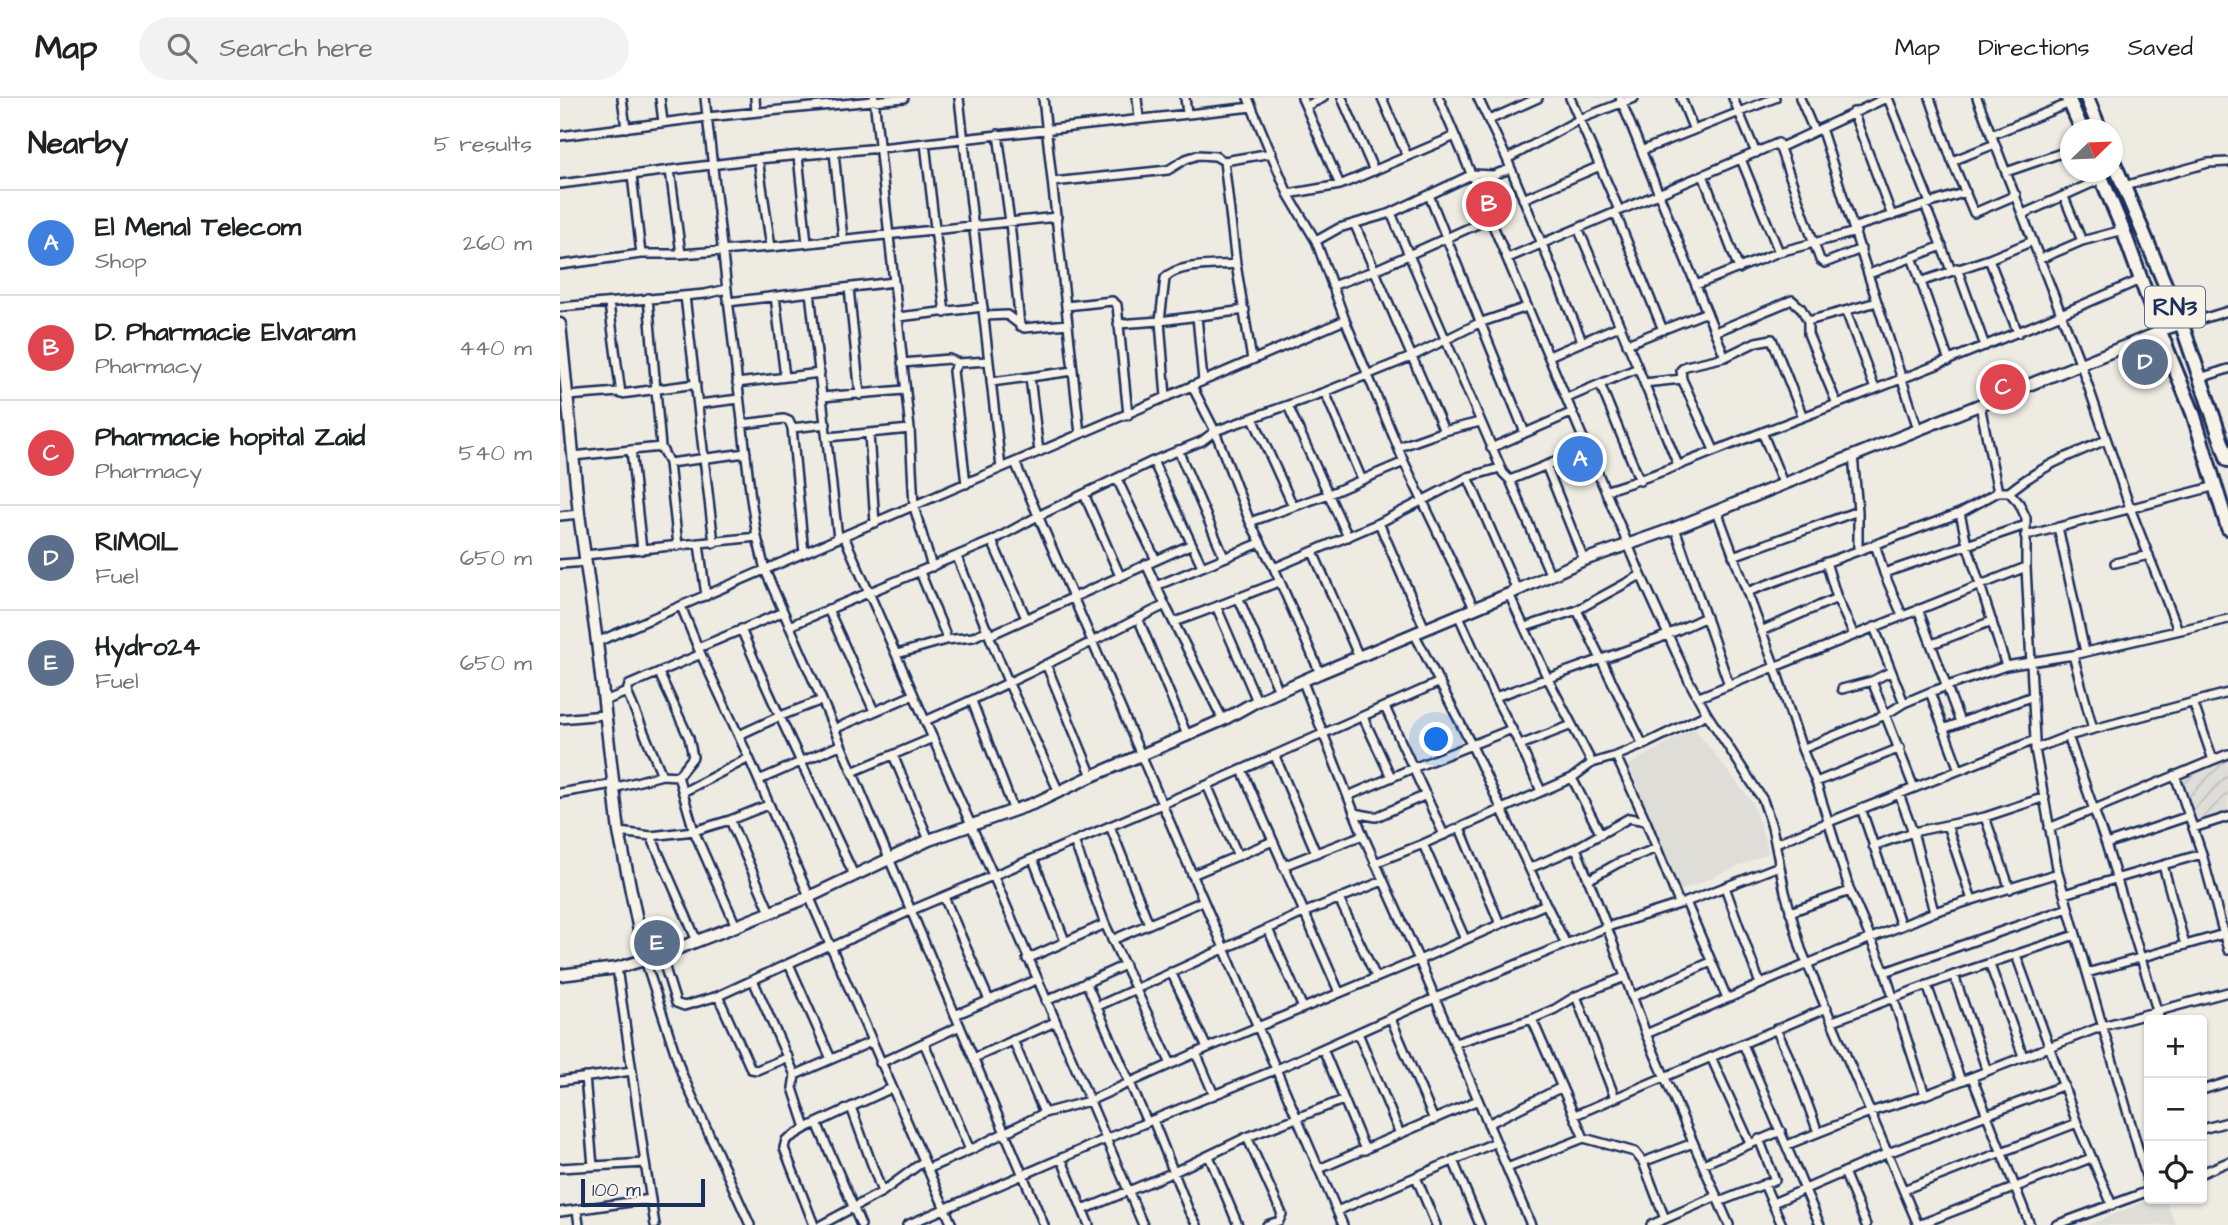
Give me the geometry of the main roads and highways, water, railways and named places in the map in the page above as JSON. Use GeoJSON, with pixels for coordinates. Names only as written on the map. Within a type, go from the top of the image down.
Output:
{"type":"FeatureCollection","features":[{"type":"Feature","properties":{"kind":"highway"},"geometry":{"type":"LineString","coordinates":[[2087,98],[2096,119]]}},
{"type":"Feature","properties":{"kind":"highway"},"geometry":{"type":"LineString","coordinates":[[2069,101],[2077,119]]}},
{"type":"Feature","properties":{"kind":"highway","name":"RN3"},"geometry":{"type":"LineString","coordinates":[[2103,182],[2193,413],[2228,528]]}},
{"type":"Feature","properties":{"kind":"highway","name":"RN3"},"geometry":{"type":"LineString","coordinates":[[2122,182],[2182,325],[2227,456]]}},
{"type":"Feature","properties":{"kind":"place","name":"D. Pharmacie Elvaram"},"geometry":{"type":"Point","coordinates":[1489,204]}},
{"type":"Feature","properties":{"kind":"place","name":"RIMOIL"},"geometry":{"type":"Point","coordinates":[2145,362]}},
{"type":"Feature","properties":{"kind":"place","name":"Pharmacie hopital Zaid"},"geometry":{"type":"Point","coordinates":[2003,387]}},
{"type":"Feature","properties":{"kind":"place","name":"El Menal Telecom"},"geometry":{"type":"Point","coordinates":[1580,459]}},
{"type":"Feature","properties":{"kind":"place","name":"Hydro24"},"geometry":{"type":"Point","coordinates":[657,943]}}]}
